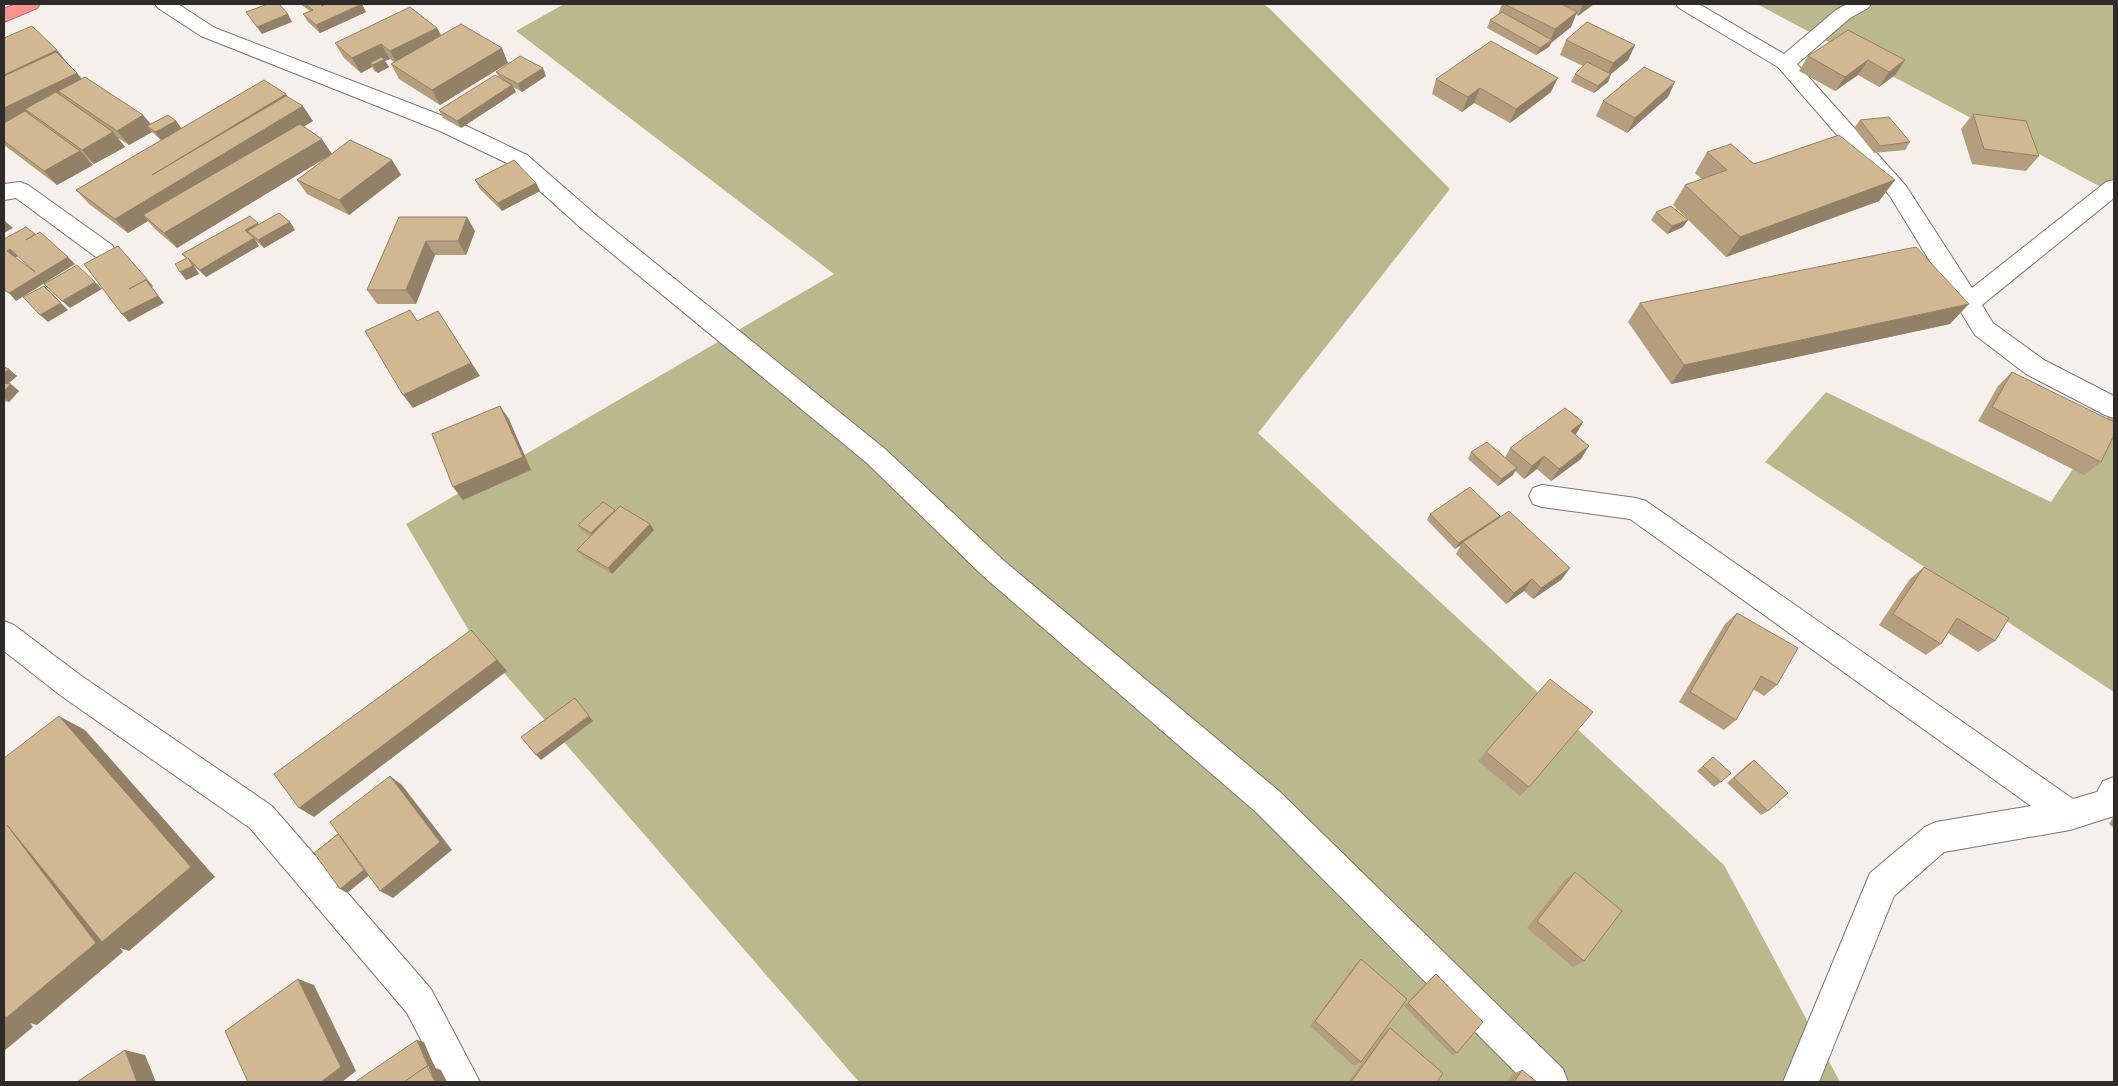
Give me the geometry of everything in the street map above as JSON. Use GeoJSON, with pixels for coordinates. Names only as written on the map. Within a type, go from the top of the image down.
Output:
{"type":"FeatureCollection","features":[{"type":"Feature","properties":{"kind":"highway"},"geometry":{"type":"LineString","coordinates":[[4,16],[30,4]]}},
{"type":"Feature","properties":{"kind":"street"},"geometry":{"type":"LineString","coordinates":[[165,4],[208,32],[448,126],[519,160],[589,222],[876,456],[993,568],[1268,802],[1550,1082]]}},
{"type":"Feature","properties":{"kind":"street"},"geometry":{"type":"LineString","coordinates":[[1686,4],[1785,63],[1898,191],[1984,329],[2036,366],[2114,408]]}},
{"type":"Feature","properties":{"kind":"street"},"geometry":{"type":"LineString","coordinates":[[1785,63],[1843,14],[1861,4]]}},
{"type":"Feature","properties":{"kind":"street"},"geometry":{"type":"LineString","coordinates":[[1969,303],[2114,187]]}},
{"type":"Feature","properties":{"kind":"street"},"geometry":{"type":"LineString","coordinates":[[4,192],[20,190],[104,251]]}},
{"type":"Feature","properties":{"kind":"street"},"geometry":{"type":"LineString","coordinates":[[1542,496],[1636,509],[2070,815]]}},
{"type":"Feature","properties":{"kind":"street"},"geometry":{"type":"LineString","coordinates":[[4,634],[70,686],[261,816],[420,1001],[462,1082]]}},
{"type":"Feature","properties":{"kind":"street"},"geometry":{"type":"LineString","coordinates":[[1801,1082],[1882,885],[1936,838],[2070,815],[2107,804],[2114,792]]}},
{"type":"Feature","properties":{"kind":"shaded area"},"geometry":{"type":"Polygon","coordinates":[[[564,4],[1263,4],[1269,8],[1450,189],[1258,433],[1724,865],[1840,1082],[859,1082],[472,636],[406,524],[834,274],[516,31],[564,4]]]}},
{"type":"Feature","properties":{"kind":"shaded area"},"geometry":{"type":"Polygon","coordinates":[[[1757,4],[2114,4],[2114,194],[1757,4]]]}},
{"type":"Feature","properties":{"kind":"shaded area"},"geometry":{"type":"Polygon","coordinates":[[[1826,392],[2051,502],[2114,407],[2114,692],[1765,462],[1826,392]]]}},
{"type":"Feature","properties":{"kind":"building"},"geometry":{"type":"Polygon","coordinates":[[[268,4],[279,4],[288,14],[257,27],[246,12],[268,4]]]}},
{"type":"Feature","properties":{"kind":"building"},"geometry":{"type":"Polygon","coordinates":[[[305,4],[325,4],[321,6],[326,4],[362,4],[316,25],[303,14],[313,10],[305,4]]]}},
{"type":"Feature","properties":{"kind":"building"},"geometry":{"type":"Polygon","coordinates":[[[1504,4],[1561,4],[1577,12],[1555,29],[1504,4]]]}},
{"type":"Feature","properties":{"kind":"building"},"geometry":{"type":"Polygon","coordinates":[[[410,7],[437,28],[390,51],[381,44],[352,58],[335,43],[410,7]]]}},
{"type":"Feature","properties":{"kind":"building"},"geometry":{"type":"Polygon","coordinates":[[[1502,12],[1552,40],[1540,48],[1490,20],[1502,12]]]}},
{"type":"Feature","properties":{"kind":"building"},"geometry":{"type":"Polygon","coordinates":[[[1587,22],[1635,45],[1613,63],[1566,40],[1587,22]]]}},
{"type":"Feature","properties":{"kind":"building"},"geometry":{"type":"Polygon","coordinates":[[[461,24],[502,48],[432,90],[391,64],[461,24]]]}},
{"type":"Feature","properties":{"kind":"building"},"geometry":{"type":"Polygon","coordinates":[[[32,26],[57,50],[4,75],[4,38],[32,26]]]}},
{"type":"Feature","properties":{"kind":"building"},"geometry":{"type":"Polygon","coordinates":[[[1848,30],[1905,60],[1889,72],[1868,60],[1845,77],[1808,56],[1848,30]]]}},
{"type":"Feature","properties":{"kind":"building"},"geometry":{"type":"Polygon","coordinates":[[[1491,41],[1558,78],[1516,109],[1480,88],[1468,97],[1436,79],[1491,41]]]}},
{"type":"Feature","properties":{"kind":"building"},"geometry":{"type":"Polygon","coordinates":[[[56,52],[77,73],[4,108],[4,76],[56,52]]]}},
{"type":"Feature","properties":{"kind":"building"},"geometry":{"type":"Polygon","coordinates":[[[520,56],[543,68],[518,84],[496,72],[520,56]]]}},
{"type":"Feature","properties":{"kind":"building"},"geometry":{"type":"Polygon","coordinates":[[[381,57],[385,59],[373,65],[370,63],[381,57]]]}},
{"type":"Feature","properties":{"kind":"building"},"geometry":{"type":"Polygon","coordinates":[[[1587,62],[1611,74],[1598,86],[1575,74],[1587,62]]]}},
{"type":"Feature","properties":{"kind":"building"},"geometry":{"type":"Polygon","coordinates":[[[1644,67],[1675,82],[1635,118],[1603,101],[1644,67]]]}},
{"type":"Feature","properties":{"kind":"building"},"geometry":{"type":"Polygon","coordinates":[[[495,75],[512,85],[457,121],[439,110],[495,75]]]}},
{"type":"Feature","properties":{"kind":"building"},"geometry":{"type":"Polygon","coordinates":[[[85,77],[143,115],[117,131],[58,91],[85,77]]]}},
{"type":"Feature","properties":{"kind":"building"},"geometry":{"type":"Polygon","coordinates":[[[264,80],[286,94],[152,175],[286,96],[303,106],[115,219],[76,190],[264,80]]]}},
{"type":"Feature","properties":{"kind":"building"},"geometry":{"type":"Polygon","coordinates":[[[56,92],[113,132],[82,150],[25,109],[56,92]]]}},
{"type":"Feature","properties":{"kind":"building"},"geometry":{"type":"Polygon","coordinates":[[[25,111],[80,151],[44,171],[4,141],[4,123],[25,111]]]}},
{"type":"Feature","properties":{"kind":"building"},"geometry":{"type":"Polygon","coordinates":[[[1973,114],[2026,121],[2039,156],[1984,149],[1973,114]]]}},
{"type":"Feature","properties":{"kind":"building"},"geometry":{"type":"Polygon","coordinates":[[[168,115],[176,121],[155,132],[147,126],[168,115]]]}},
{"type":"Feature","properties":{"kind":"building"},"geometry":{"type":"Polygon","coordinates":[[[1889,117],[1910,142],[1880,146],[1860,120],[1889,117]]]}},
{"type":"Feature","properties":{"kind":"building"},"geometry":{"type":"Polygon","coordinates":[[[300,124],[322,139],[164,233],[143,215],[300,124]]]}},
{"type":"Feature","properties":{"kind":"building"},"geometry":{"type":"Polygon","coordinates":[[[1839,135],[1895,180],[1740,237],[1685,185],[1727,170],[1707,152],[1731,144],[1754,164],[1839,135]]]}},
{"type":"Feature","properties":{"kind":"building"},"geometry":{"type":"Polygon","coordinates":[[[350,140],[392,160],[339,200],[297,180],[350,140]]]}},
{"type":"Feature","properties":{"kind":"building"},"geometry":{"type":"Polygon","coordinates":[[[514,160],[536,183],[498,203],[475,180],[514,160]]]}},
{"type":"Feature","properties":{"kind":"building"},"geometry":{"type":"Polygon","coordinates":[[[1671,206],[1688,220],[1672,226],[1656,212],[1671,206]]]}},
{"type":"Feature","properties":{"kind":"building"},"geometry":{"type":"Polygon","coordinates":[[[279,213],[290,222],[258,240],[247,231],[279,213]]]}},
{"type":"Feature","properties":{"kind":"building"},"geometry":{"type":"Polygon","coordinates":[[[250,216],[258,223],[245,230],[254,238],[200,270],[188,258],[193,266],[180,272],[175,264],[187,258],[182,254],[250,216]]]}},
{"type":"Feature","properties":{"kind":"building"},"geometry":{"type":"Polygon","coordinates":[[[399,217],[467,217],[458,241],[426,241],[406,290],[367,290],[399,217]]]}},
{"type":"Feature","properties":{"kind":"building"},"geometry":{"type":"Polygon","coordinates":[[[26,227],[35,234],[26,240],[40,232],[68,257],[9,293],[4,290],[4,239],[26,227]],[[10,249],[7,251],[35,272],[10,249]]]}},
{"type":"Feature","properties":{"kind":"building"},"geometry":{"type":"Polygon","coordinates":[[[118,246],[147,279],[129,289],[146,280],[158,296],[122,314],[84,264],[118,246]]]}},
{"type":"Feature","properties":{"kind":"building"},"geometry":{"type":"Polygon","coordinates":[[[1916,247],[1969,304],[1684,365],[1640,303],[1916,247]]]}},
{"type":"Feature","properties":{"kind":"building"},"geometry":{"type":"Polygon","coordinates":[[[77,265],[95,282],[62,301],[44,284],[77,265]]]}},
{"type":"Feature","properties":{"kind":"building"},"geometry":{"type":"Polygon","coordinates":[[[44,286],[61,303],[40,315],[23,297],[44,286]]]}},
{"type":"Feature","properties":{"kind":"building"},"geometry":{"type":"Polygon","coordinates":[[[410,310],[417,321],[438,311],[471,363],[403,395],[365,331],[410,310]]]}},
{"type":"Feature","properties":{"kind":"building"},"geometry":{"type":"Polygon","coordinates":[[[2012,372],[2114,422],[2114,435],[2101,462],[1992,407],[2012,372]]]}},
{"type":"Feature","properties":{"kind":"building"},"geometry":{"type":"Polygon","coordinates":[[[4,383],[11,384],[4,391],[4,383]]]}},
{"type":"Feature","properties":{"kind":"building"},"geometry":{"type":"Polygon","coordinates":[[[500,406],[523,457],[453,487],[432,434],[500,406]]]}},
{"type":"Feature","properties":{"kind":"building"},"geometry":{"type":"Polygon","coordinates":[[[1565,408],[1583,422],[1571,431],[1589,446],[1559,469],[1544,456],[1532,466],[1510,448],[1565,408]]]}},
{"type":"Feature","properties":{"kind":"building"},"geometry":{"type":"Polygon","coordinates":[[[1487,442],[1517,468],[1501,479],[1471,452],[1487,442]]]}},
{"type":"Feature","properties":{"kind":"building"},"geometry":{"type":"Polygon","coordinates":[[[1470,487],[1500,516],[1459,543],[1430,514],[1470,487]]]}},
{"type":"Feature","properties":{"kind":"building"},"geometry":{"type":"Polygon","coordinates":[[[603,502],[615,510],[591,533],[578,525],[603,502]]]}},
{"type":"Feature","properties":{"kind":"building"},"geometry":{"type":"Polygon","coordinates":[[[620,506],[650,524],[608,568],[577,550],[620,506]]]}},
{"type":"Feature","properties":{"kind":"building"},"geometry":{"type":"Polygon","coordinates":[[[1509,511],[1570,568],[1541,588],[1532,579],[1514,593],[1463,542],[1509,511]]]}},
{"type":"Feature","properties":{"kind":"building"},"geometry":{"type":"Polygon","coordinates":[[[1924,567],[2009,618],[1995,641],[1957,618],[1941,644],[1893,614],[1924,567]]]}},
{"type":"Feature","properties":{"kind":"building"},"geometry":{"type":"Polygon","coordinates":[[[1737,613],[1798,648],[1777,685],[1761,676],[1736,720],[1690,692],[1737,613]]]}},
{"type":"Feature","properties":{"kind":"building"},"geometry":{"type":"Polygon","coordinates":[[[471,630],[497,660],[299,808],[274,774],[471,630]]]}},
{"type":"Feature","properties":{"kind":"building"},"geometry":{"type":"Polygon","coordinates":[[[1550,679],[1593,712],[1529,787],[1486,752],[1550,679]]]}},
{"type":"Feature","properties":{"kind":"building"},"geometry":{"type":"Polygon","coordinates":[[[575,698],[589,716],[536,755],[521,737],[575,698]]]}},
{"type":"Feature","properties":{"kind":"building"},"geometry":{"type":"Polygon","coordinates":[[[59,716],[191,867],[102,942],[7,825],[96,943],[6,1018],[4,1014],[4,758],[59,716]]]}},
{"type":"Feature","properties":{"kind":"building"},"geometry":{"type":"Polygon","coordinates":[[[1713,757],[1731,773],[1721,782],[1703,766],[1713,757]]]}},
{"type":"Feature","properties":{"kind":"building"},"geometry":{"type":"Polygon","coordinates":[[[1754,760],[1788,793],[1768,811],[1734,778],[1754,760]]]}},
{"type":"Feature","properties":{"kind":"building"},"geometry":{"type":"Polygon","coordinates":[[[390,776],[440,842],[380,891],[330,822],[390,776]]]}},
{"type":"Feature","properties":{"kind":"building"},"geometry":{"type":"Polygon","coordinates":[[[338,834],[364,870],[340,889],[314,853],[338,834]]]}},
{"type":"Feature","properties":{"kind":"building"},"geometry":{"type":"Polygon","coordinates":[[[1575,872],[1622,911],[1584,961],[1537,921],[1575,872]]]}},
{"type":"Feature","properties":{"kind":"building"},"geometry":{"type":"Polygon","coordinates":[[[1361,959],[1407,999],[1361,1062],[1315,1021],[1361,959]]]}},
{"type":"Feature","properties":{"kind":"building"},"geometry":{"type":"Polygon","coordinates":[[[1436,974],[1483,1022],[1457,1053],[1408,1003],[1436,974]]]}},
{"type":"Feature","properties":{"kind":"building"},"geometry":{"type":"Polygon","coordinates":[[[298,979],[341,1067],[321,1082],[248,1082],[225,1031],[298,979]]]}},
{"type":"Feature","properties":{"kind":"building"},"geometry":{"type":"Polygon","coordinates":[[[1390,1028],[1443,1073],[1437,1082],[1351,1082],[1390,1028]]]}},
{"type":"Feature","properties":{"kind":"building"},"geometry":{"type":"Polygon","coordinates":[[[417,1040],[428,1066],[404,1082],[355,1082],[417,1040]]]}},
{"type":"Feature","properties":{"kind":"building"},"geometry":{"type":"Polygon","coordinates":[[[125,1050],[137,1082],[77,1082],[125,1050]]]}},
{"type":"Feature","properties":{"kind":"building"},"geometry":{"type":"Polygon","coordinates":[[[427,1066],[435,1082],[404,1082],[427,1066]]]}},
{"type":"Feature","properties":{"kind":"building"},"geometry":{"type":"Polygon","coordinates":[[[1522,1070],[1537,1082],[1514,1082],[1522,1070]]]}}]}
